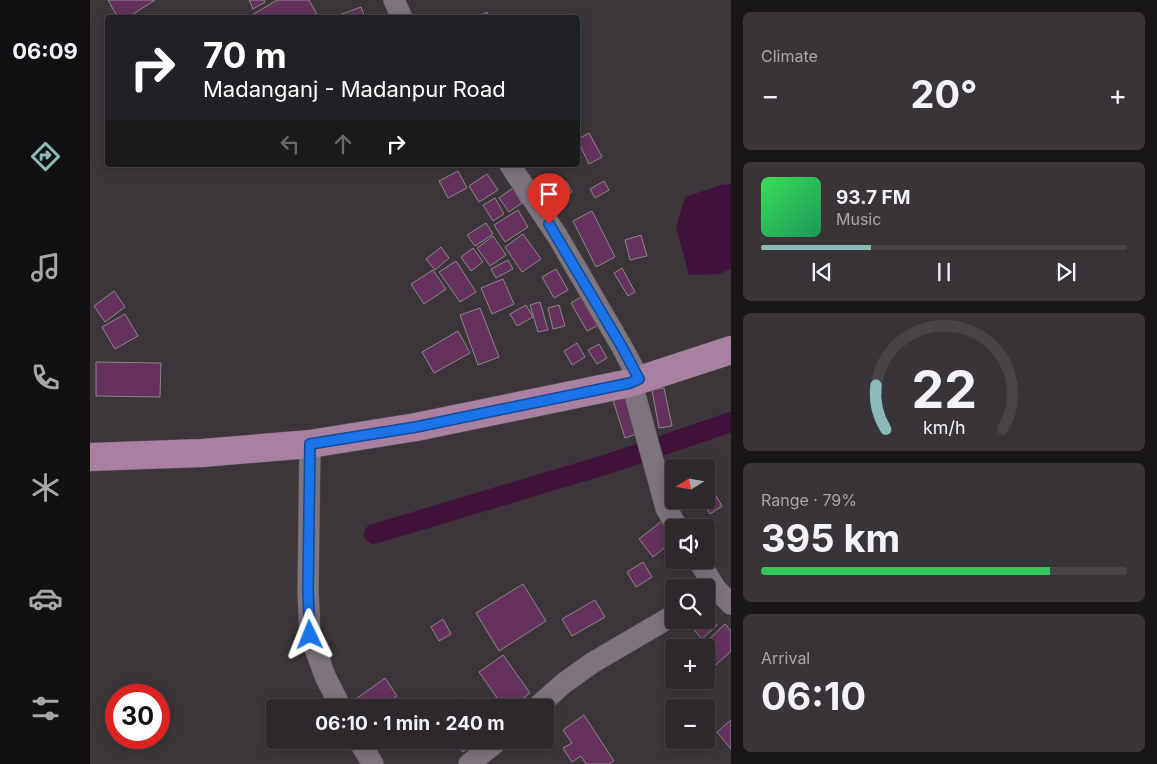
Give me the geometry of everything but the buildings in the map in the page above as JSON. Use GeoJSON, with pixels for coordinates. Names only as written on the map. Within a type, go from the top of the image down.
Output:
{"type":"FeatureCollection","features":[{"type":"Feature","properties":{"kind":"main road"},"geometry":{"type":"LineString","coordinates":[[90,458],[202,453],[310,444],[416,427],[635,386],[731,350]]}},
{"type":"Feature","properties":{"kind":"street"},"geometry":{"type":"LineString","coordinates":[[394,0],[401,15]]}},
{"type":"Feature","properties":{"kind":"street"},"geometry":{"type":"LineString","coordinates":[[511,167],[558,237],[622,347],[635,386],[666,508],[673,519]]}},
{"type":"Feature","properties":{"kind":"street"},"geometry":{"type":"LineString","coordinates":[[310,444],[308,591],[310,635],[325,676],[337,699]]}},
{"type":"Feature","properties":{"kind":"street"},"geometry":{"type":"LineString","coordinates":[[715,594],[731,604]]}},
{"type":"Feature","properties":{"kind":"street"},"geometry":{"type":"LineString","coordinates":[[546,699],[564,682],[592,663],[665,620]]}},
{"type":"Feature","properties":{"kind":"street"},"geometry":{"type":"LineString","coordinates":[[364,749],[373,764]]}},
{"type":"Feature","properties":{"kind":"street"},"geometry":{"type":"LineString","coordinates":[[469,764],[488,749]]}},
{"type":"Feature","properties":{"kind":"shaded area"},"geometry":{"type":"Polygon","coordinates":[[[731,184],[731,269],[719,274],[689,275],[676,227],[685,197],[721,185],[731,184]]]}},
{"type":"Feature","properties":{"kind":"waterway"},"geometry":{"type":"LineString","coordinates":[[374,534],[611,463],[731,422]]}},
{"type":"Feature","properties":{"kind":"route"},"geometry":{"type":"LineString","coordinates":[[310,635],[308,591],[310,444],[416,427],[630,383],[639,379],[549,224]]}}]}
